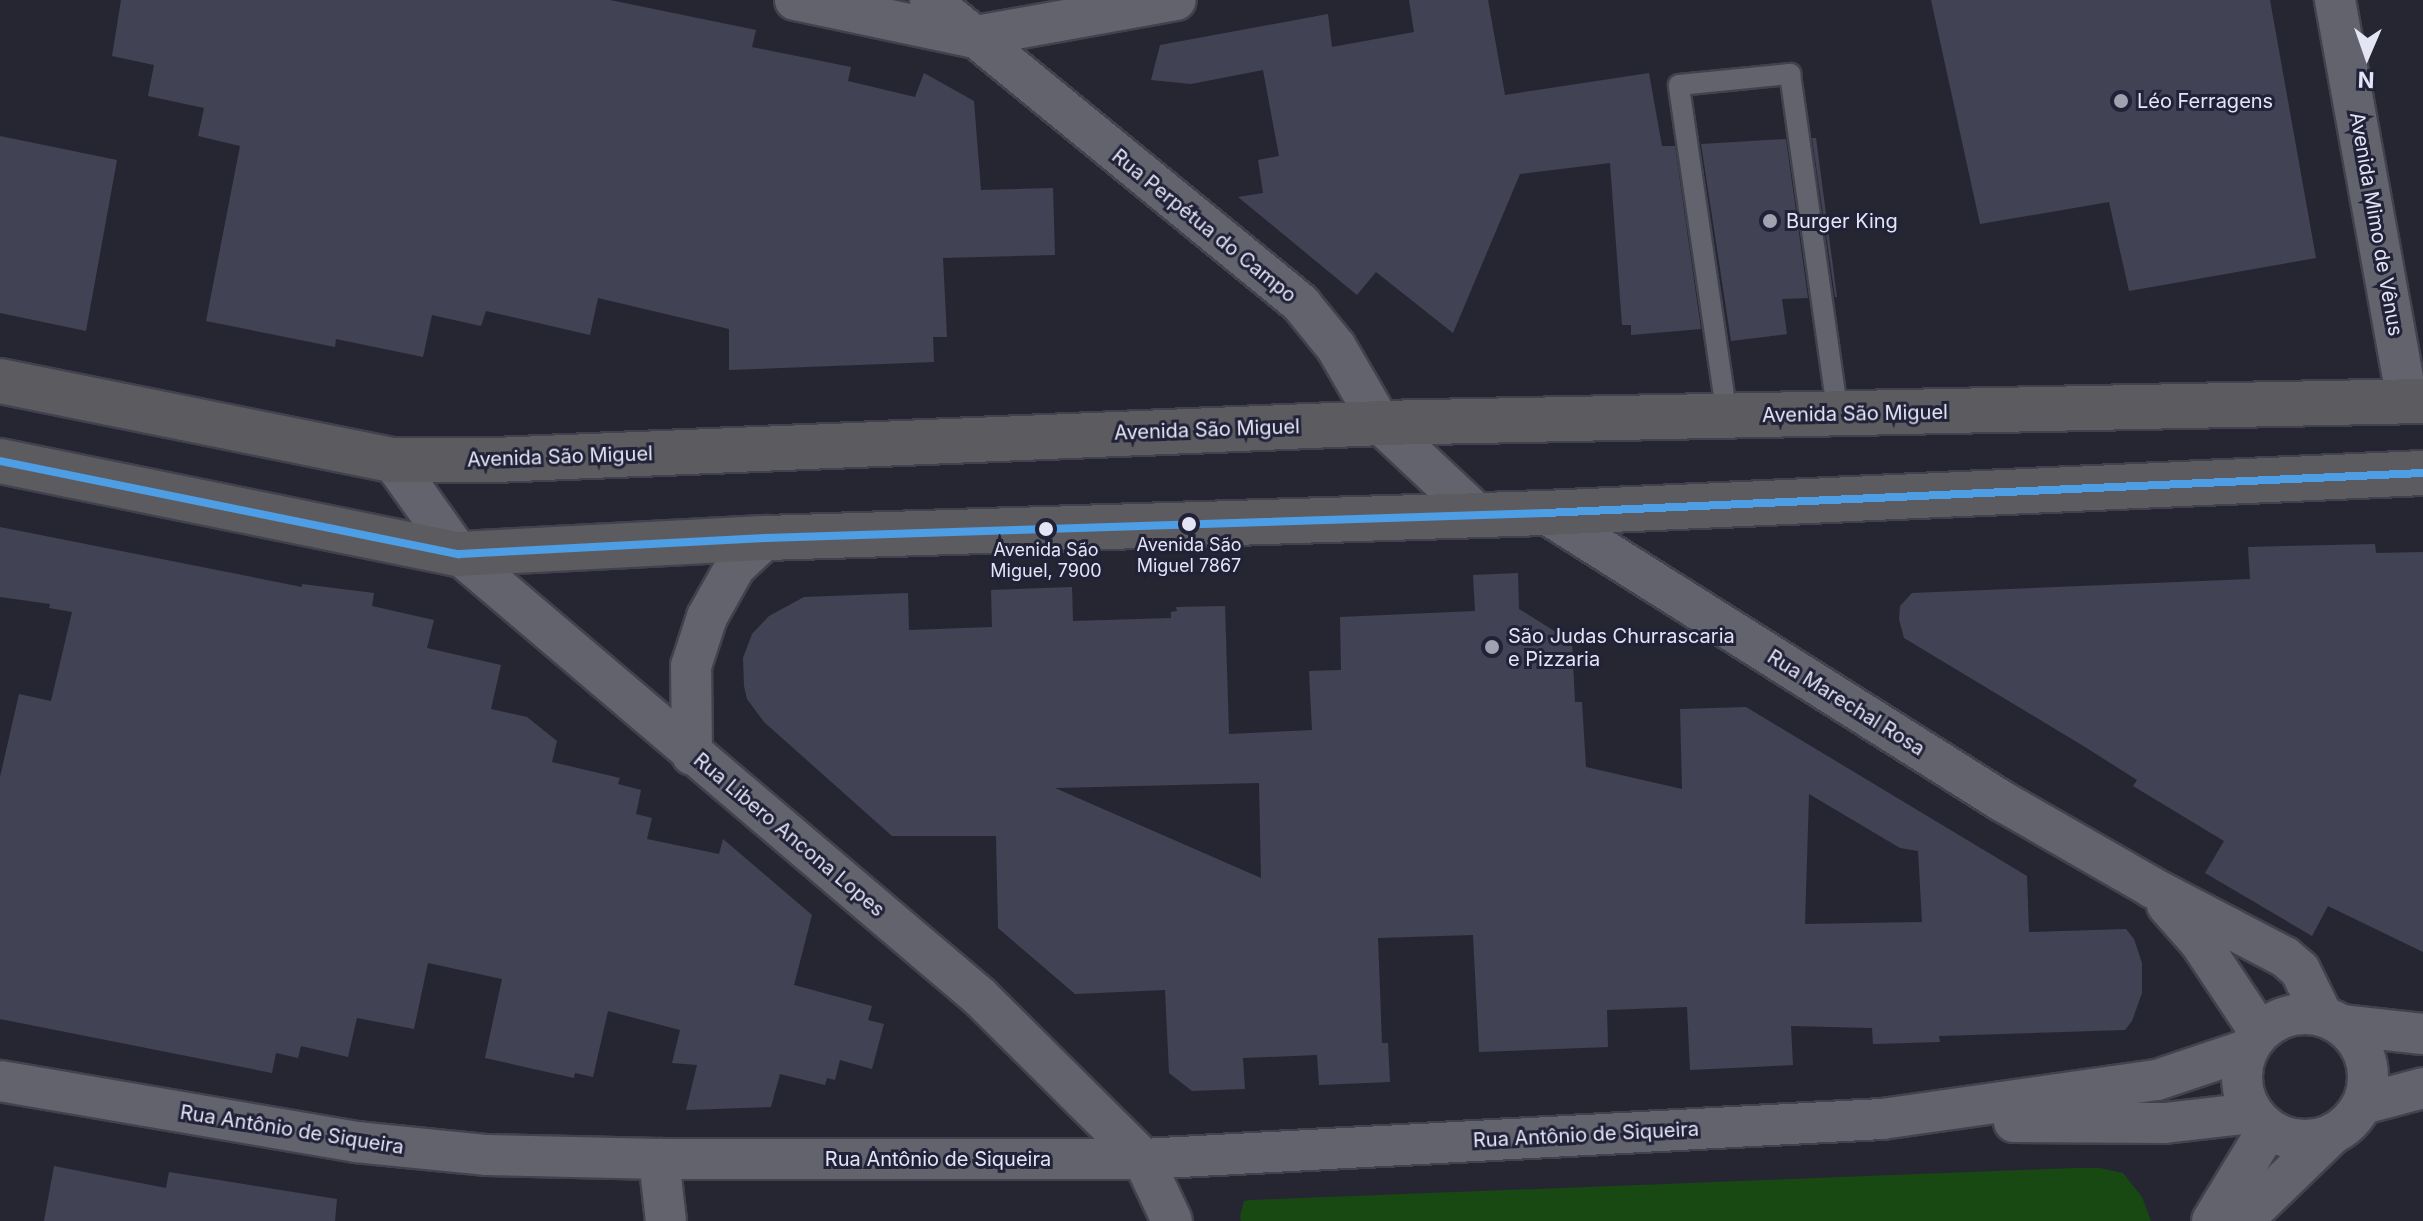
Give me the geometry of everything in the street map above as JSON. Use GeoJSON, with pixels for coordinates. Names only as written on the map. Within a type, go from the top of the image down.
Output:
{"type":"FeatureCollection","features":[{"type":"Feature","properties":{"kind":"main road","name":"Avenida São Miguel"},"geometry":{"type":"LineString","coordinates":[[0,381],[392,460],[495,460],[1380,423],[2415,401]]}},
{"type":"Feature","properties":{"kind":"main road"},"geometry":{"type":"LineString","coordinates":[[0,461],[459,554],[766,538],[1545,513],[2423,473]]}},
{"type":"Feature","properties":{"kind":"street"},"geometry":{"type":"LineString","coordinates":[[795,0],[971,37],[1176,0]]}},
{"type":"Feature","properties":{"kind":"street","name":"Rua Perpétua do Campo"},"geometry":{"type":"LineString","coordinates":[[930,0],[971,37],[1301,304],[1336,347],[1380,423],[1478,515]]}},
{"type":"Feature","properties":{"kind":"street","name":"Avenida Mimo de Vênus"},"geometry":{"type":"LineString","coordinates":[[2335,0],[2415,401]]}},
{"type":"Feature","properties":{"kind":"street","name":"Rua Libero Ancona Lopes"},"geometry":{"type":"LineString","coordinates":[[392,460],[459,554],[980,997],[1143,1159],[1172,1221]]}},
{"type":"Feature","properties":{"kind":"street","name":"Rua Marechal Rosa"},"geometry":{"type":"LineString","coordinates":[[1545,513],[2000,800],[2151,887],[2285,957],[2300,970],[2332,1020]]}},
{"type":"Feature","properties":{"kind":"street"},"geometry":{"type":"LineString","coordinates":[[692,755],[691,666],[707,617],[735,567],[766,538]]}},
{"type":"Feature","properties":{"kind":"street","name":"Rua Marechal Rosa"},"geometry":{"type":"LineString","coordinates":[[2151,887],[2199,941],[2253,1040]]}},
{"type":"Feature","properties":{"kind":"street"},"geometry":{"type":"LineString","coordinates":[[2332,1134],[2310,1140],[2288,1139],[2260,1121],[2243,1093],[2241,1071],[2253,1040],[2277,1019],[2299,1013],[2423,1034]]}},
{"type":"Feature","properties":{"kind":"street"},"geometry":{"type":"LineString","coordinates":[[2242,1221],[2332,1134],[2350,1122],[2363,1104],[2369,1082],[2367,1060],[2357,1040],[2332,1020]]}},
{"type":"Feature","properties":{"kind":"street","name":"Rua Antônio de Siqueira"},"geometry":{"type":"LineString","coordinates":[[1882,1119],[2049,1098],[2157,1080],[2253,1040]]}},
{"type":"Feature","properties":{"kind":"street","name":"Rua Antônio de Siqueira"},"geometry":{"type":"LineString","coordinates":[[0,1081],[356,1142],[487,1155],[659,1159],[1143,1159],[1882,1119],[2165,1123],[2260,1121]]}},
{"type":"Feature","properties":{"kind":"street"},"geometry":{"type":"LineString","coordinates":[[2363,1104],[2423,1088]]}},
{"type":"Feature","properties":{"kind":"street"},"geometry":{"type":"LineString","coordinates":[[2212,1221],[2260,1121]]}},
{"type":"Feature","properties":{"kind":"street"},"geometry":{"type":"LineString","coordinates":[[659,1159],[666,1221]]}},
{"type":"Feature","properties":{"kind":"lane"},"geometry":{"type":"LineString","coordinates":[[1727,416],[1679,85],[1790,74],[1838,415]]}},
{"type":"Feature","properties":{"kind":"green space"},"geometry":{"type":"Polygon","coordinates":[[[2100,1168],[2123,1173],[2142,1197],[2151,1221],[1241,1221],[1240,1216],[1244,1201],[1251,1200],[2100,1168]]]}},
{"type":"Feature","properties":{"kind":"building"},"geometry":{"type":"Polygon","coordinates":[[[121,0],[610,0],[756,30],[752,47],[851,67],[848,81],[915,97],[924,73],[974,101],[981,190],[1053,188],[1055,255],[943,258],[947,337],[933,337],[934,362],[729,370],[729,329],[598,298],[590,335],[486,311],[481,326],[432,315],[423,357],[336,339],[335,347],[206,321],[240,146],[198,136],[204,108],[148,96],[154,65],[112,56],[121,0]]]}},
{"type":"Feature","properties":{"kind":"building"},"geometry":{"type":"Polygon","coordinates":[[[1409,0],[1488,0],[1505,95],[1649,73],[1662,146],[1675,146],[1701,329],[1631,335],[1631,325],[1622,325],[1610,163],[1520,174],[1453,333],[1376,272],[1357,295],[1238,197],[1263,193],[1258,160],[1279,156],[1263,70],[1191,84],[1151,80],[1160,45],[1328,14],[1332,47],[1414,32],[1409,0]]]}},
{"type":"Feature","properties":{"kind":"building","name":"Léo Ferragens"},"geometry":{"type":"Polygon","coordinates":[[[1931,0],[2270,0],[2316,258],[2129,291],[2109,202],[1980,224],[1931,0]]]}},
{"type":"Feature","properties":{"kind":"building"},"geometry":{"type":"Polygon","coordinates":[[[0,136],[117,160],[86,331],[0,313],[0,136]]]}},
{"type":"Feature","properties":{"kind":"building"},"geometry":{"type":"Polygon","coordinates":[[[1812,138],[1816,138],[1837,297],[1835,297],[1812,138]]]}},
{"type":"Feature","properties":{"kind":"building","name":"Burger King"},"geometry":{"type":"Polygon","coordinates":[[[1786,139],[1808,298],[1782,299],[1787,334],[1731,341],[1701,144],[1786,139]]]}},
{"type":"Feature","properties":{"kind":"building"},"geometry":{"type":"Polygon","coordinates":[[[0,527],[302,587],[302,584],[374,593],[372,606],[434,620],[427,648],[501,665],[491,709],[527,717],[557,741],[552,762],[620,778],[618,784],[641,790],[636,814],[652,818],[647,839],[719,854],[723,839],[812,915],[794,985],[872,1006],[868,1020],[884,1024],[872,1069],[840,1060],[835,1080],[827,1078],[825,1085],[780,1074],[771,1107],[686,1110],[697,1065],[672,1063],[680,1030],[608,1011],[593,1077],[575,1073],[574,1078],[485,1058],[502,979],[428,963],[414,1029],[357,1018],[348,1057],[301,1046],[298,1058],[276,1053],[272,1073],[0,1019],[0,777],[19,694],[51,701],[72,612],[49,608],[50,604],[0,597],[0,527]]]}},
{"type":"Feature","properties":{"kind":"building"},"geometry":{"type":"Polygon","coordinates":[[[2375,544],[2376,553],[2423,552],[2423,952],[2328,906],[2312,936],[2205,873],[2224,841],[2133,786],[2137,780],[2085,747],[1904,638],[1899,619],[1900,606],[1912,593],[2250,579],[2248,547],[2375,544]]]}},
{"type":"Feature","properties":{"kind":"building"},"geometry":{"type":"Polygon","coordinates":[[[1518,573],[1519,609],[1572,642],[1575,702],[1582,702],[1586,767],[1682,789],[1680,709],[1746,707],[2027,876],[2029,932],[2126,929],[2134,939],[2142,963],[2142,993],[2132,1021],[2125,1030],[1939,1036],[1940,1042],[1873,1044],[1872,1028],[1791,1026],[1793,1065],[1690,1070],[1687,1007],[1607,1010],[1608,1047],[1479,1052],[1473,935],[1378,938],[1382,1043],[1388,1043],[1390,1082],[1319,1085],[1317,1055],[1243,1058],[1245,1089],[1192,1091],[1169,1073],[1165,990],[1075,994],[998,928],[996,836],[892,836],[764,722],[747,699],[744,686],[743,658],[752,634],[769,616],[804,597],[908,593],[909,630],[992,627],[991,590],[1072,587],[1073,621],[1171,618],[1171,612],[1177,611],[1176,607],[1225,606],[1229,734],[1312,730],[1309,671],[1341,670],[1340,617],[1475,611],[1473,575],[1518,573]],[[1259,783],[1055,788],[1261,878],[1259,783]],[[1809,794],[1805,924],[1922,922],[1918,851],[1900,848],[1809,794]]]}},
{"type":"Feature","properties":{"kind":"building"},"geometry":{"type":"Polygon","coordinates":[[[54,1166],[166,1188],[169,1172],[337,1199],[335,1221],[44,1221],[54,1166]]]}},
{"type":"Feature","properties":{"kind":"transit line"},"geometry":{"type":"LineString","coordinates":[[0,461],[459,554],[766,538],[1545,513],[2423,473]]}},
{"type":"Feature","properties":{"kind":"place","name":"Léo Ferragens"},"geometry":{"type":"Point","coordinates":[2121,101]}},
{"type":"Feature","properties":{"kind":"place","name":"Burger King"},"geometry":{"type":"Point","coordinates":[1770,221]}},
{"type":"Feature","properties":{"kind":"place","name":"Avenida São Miguel 7867"},"geometry":{"type":"Point","coordinates":[1189,524]}},
{"type":"Feature","properties":{"kind":"place","name":"Avenida São Miguel, 7900"},"geometry":{"type":"Point","coordinates":[1046,529]}},
{"type":"Feature","properties":{"kind":"place","name":"São Judas Churrascaria e Pizzaria"},"geometry":{"type":"Point","coordinates":[1492,647]}}]}
